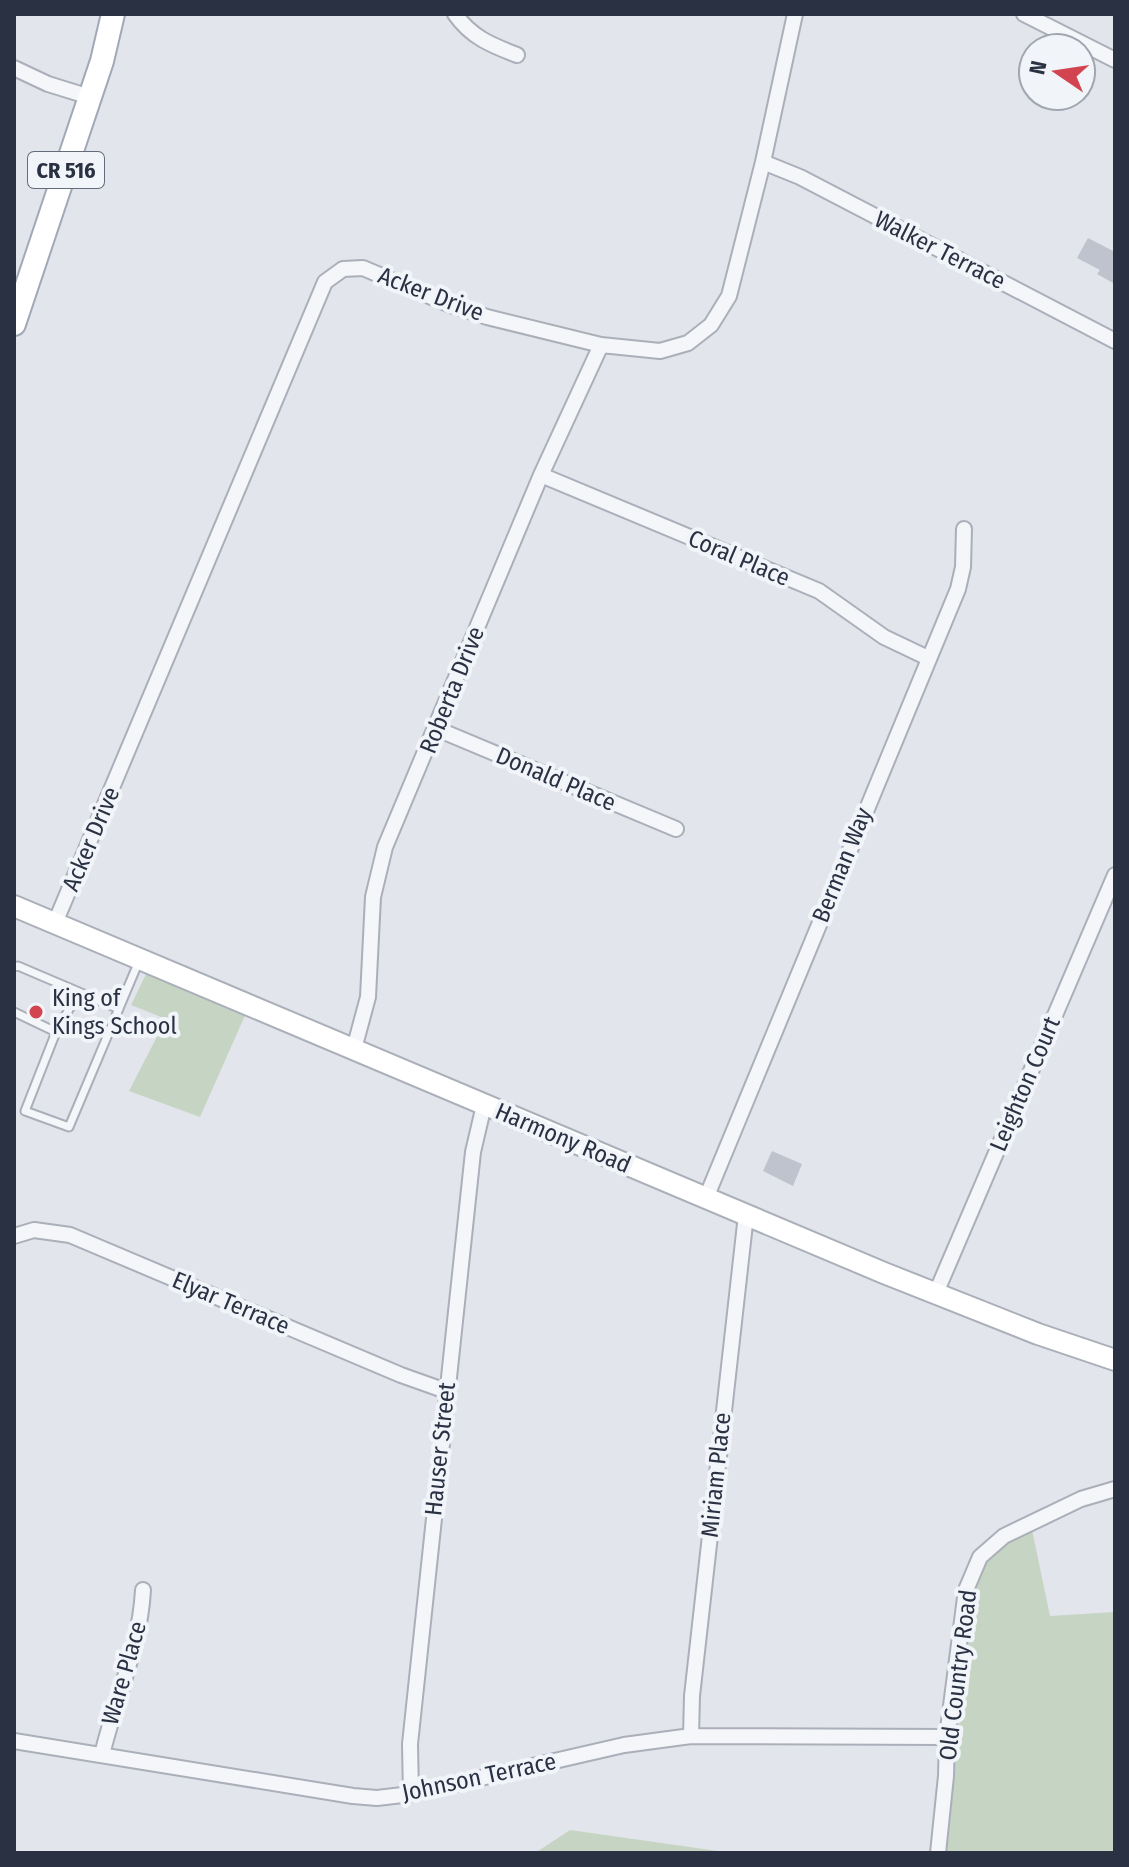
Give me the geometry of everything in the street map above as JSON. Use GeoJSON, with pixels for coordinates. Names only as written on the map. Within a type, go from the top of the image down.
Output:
{"type":"FeatureCollection","features":[{"type":"Feature","properties":{"kind":"main road","name":"CR 516"},"geometry":{"type":"LineString","coordinates":[[14,324],[90,97],[113,14]]}},
{"type":"Feature","properties":{"kind":"street"},"geometry":{"type":"LineString","coordinates":[[455,14],[479,40],[517,55]]}},
{"type":"Feature","properties":{"kind":"street","name":"Acker Drive"},"geometry":{"type":"LineString","coordinates":[[55,923],[325,282],[343,269],[363,268],[487,317],[601,345],[660,351],[688,343],[711,325],[729,296],[763,162],[795,14]]}},
{"type":"Feature","properties":{"kind":"street"},"geometry":{"type":"LineString","coordinates":[[1024,14],[1115,60]]}},
{"type":"Feature","properties":{"kind":"street"},"geometry":{"type":"LineString","coordinates":[[14,68],[48,84],[90,97]]}},
{"type":"Feature","properties":{"kind":"street","name":"Walker Terrace"},"geometry":{"type":"LineString","coordinates":[[763,162],[800,177],[1115,341]]}},
{"type":"Feature","properties":{"kind":"street","name":"Roberta Drive"},"geometry":{"type":"LineString","coordinates":[[354,1049],[368,997],[373,897],[379,865],[541,475],[601,345]]}},
{"type":"Feature","properties":{"kind":"street","name":"Coral Place"},"geometry":{"type":"LineString","coordinates":[[541,475],[819,591],[842,604],[884,637],[928,658]]}},
{"type":"Feature","properties":{"kind":"street","name":"Berman Way"},"geometry":{"type":"LineString","coordinates":[[706,1198],[961,579],[964,529]]}},
{"type":"Feature","properties":{"kind":"street","name":"Donald Place"},"geometry":{"type":"LineString","coordinates":[[437,729],[676,829]]}},
{"type":"Feature","properties":{"kind":"street","name":"Leighton Court"},"geometry":{"type":"LineString","coordinates":[[936,1293],[1115,875]]}},
{"type":"Feature","properties":{"kind":"street","name":"Harmony Road"},"geometry":{"type":"LineString","coordinates":[[15,908],[746,1215],[1038,1334],[1115,1360]]}},
{"type":"Feature","properties":{"kind":"street","name":"Hauser Street"},"geometry":{"type":"LineString","coordinates":[[411,1794],[410,1744],[446,1391],[473,1152],[484,1105]]}},
{"type":"Feature","properties":{"kind":"street","name":"Miriam Place"},"geometry":{"type":"LineString","coordinates":[[691,1736],[696,1665],[746,1215]]}},
{"type":"Feature","properties":{"kind":"street","name":"Elyar Terrace"},"geometry":{"type":"LineString","coordinates":[[14,1236],[34,1230],[70,1235],[401,1375],[446,1391]]}},
{"type":"Feature","properties":{"kind":"street","name":"Old Country Road"},"geometry":{"type":"LineString","coordinates":[[938,1853],[947,1737],[966,1590],[980,1557],[1004,1536],[1081,1499],[1115,1489]]}},
{"type":"Feature","properties":{"kind":"street","name":"Ware Place"},"geometry":{"type":"LineString","coordinates":[[102,1755],[110,1720],[136,1645],[143,1590]]}},
{"type":"Feature","properties":{"kind":"street","name":"Johnson Terrace"},"geometry":{"type":"LineString","coordinates":[[14,1741],[377,1798],[411,1794],[624,1745],[691,1736],[947,1737]]}},
{"type":"Feature","properties":{"kind":"lane"},"geometry":{"type":"LineString","coordinates":[[79,992],[56,1032],[25,1111],[69,1127],[140,958]]}},
{"type":"Feature","properties":{"kind":"lane"},"geometry":{"type":"LineString","coordinates":[[14,967],[18,966],[119,1009]]}},
{"type":"Feature","properties":{"kind":"lane"},"geometry":{"type":"LineString","coordinates":[[14,1012],[56,1032]]}},
{"type":"Feature","properties":{"kind":"green space"},"geometry":{"type":"Polygon","coordinates":[[[185,965],[231,986],[225,1002],[247,1011],[200,1117],[129,1091],[166,1019],[131,1005],[148,970],[179,983],[185,965]]]}},
{"type":"Feature","properties":{"kind":"green space"},"geometry":{"type":"Polygon","coordinates":[[[1030,1520],[1050,1616],[1115,1612],[1115,1853],[938,1853],[981,1549],[1030,1520]]]}},
{"type":"Feature","properties":{"kind":"green space"},"geometry":{"type":"Polygon","coordinates":[[[570,1830],[732,1853],[535,1853],[570,1830]]]}},
{"type":"Feature","properties":{"kind":"building"},"geometry":{"type":"Polygon","coordinates":[[[1088,238],[1115,252],[1115,284],[1097,274],[1100,270],[1077,258],[1088,238]]]}},
{"type":"Feature","properties":{"kind":"building"},"geometry":{"type":"Polygon","coordinates":[[[772,1151],[802,1164],[793,1186],[763,1171],[772,1151]]]}},
{"type":"Feature","properties":{"kind":"place","name":"King of Kings School"},"geometry":{"type":"Point","coordinates":[36,1012]}}]}
